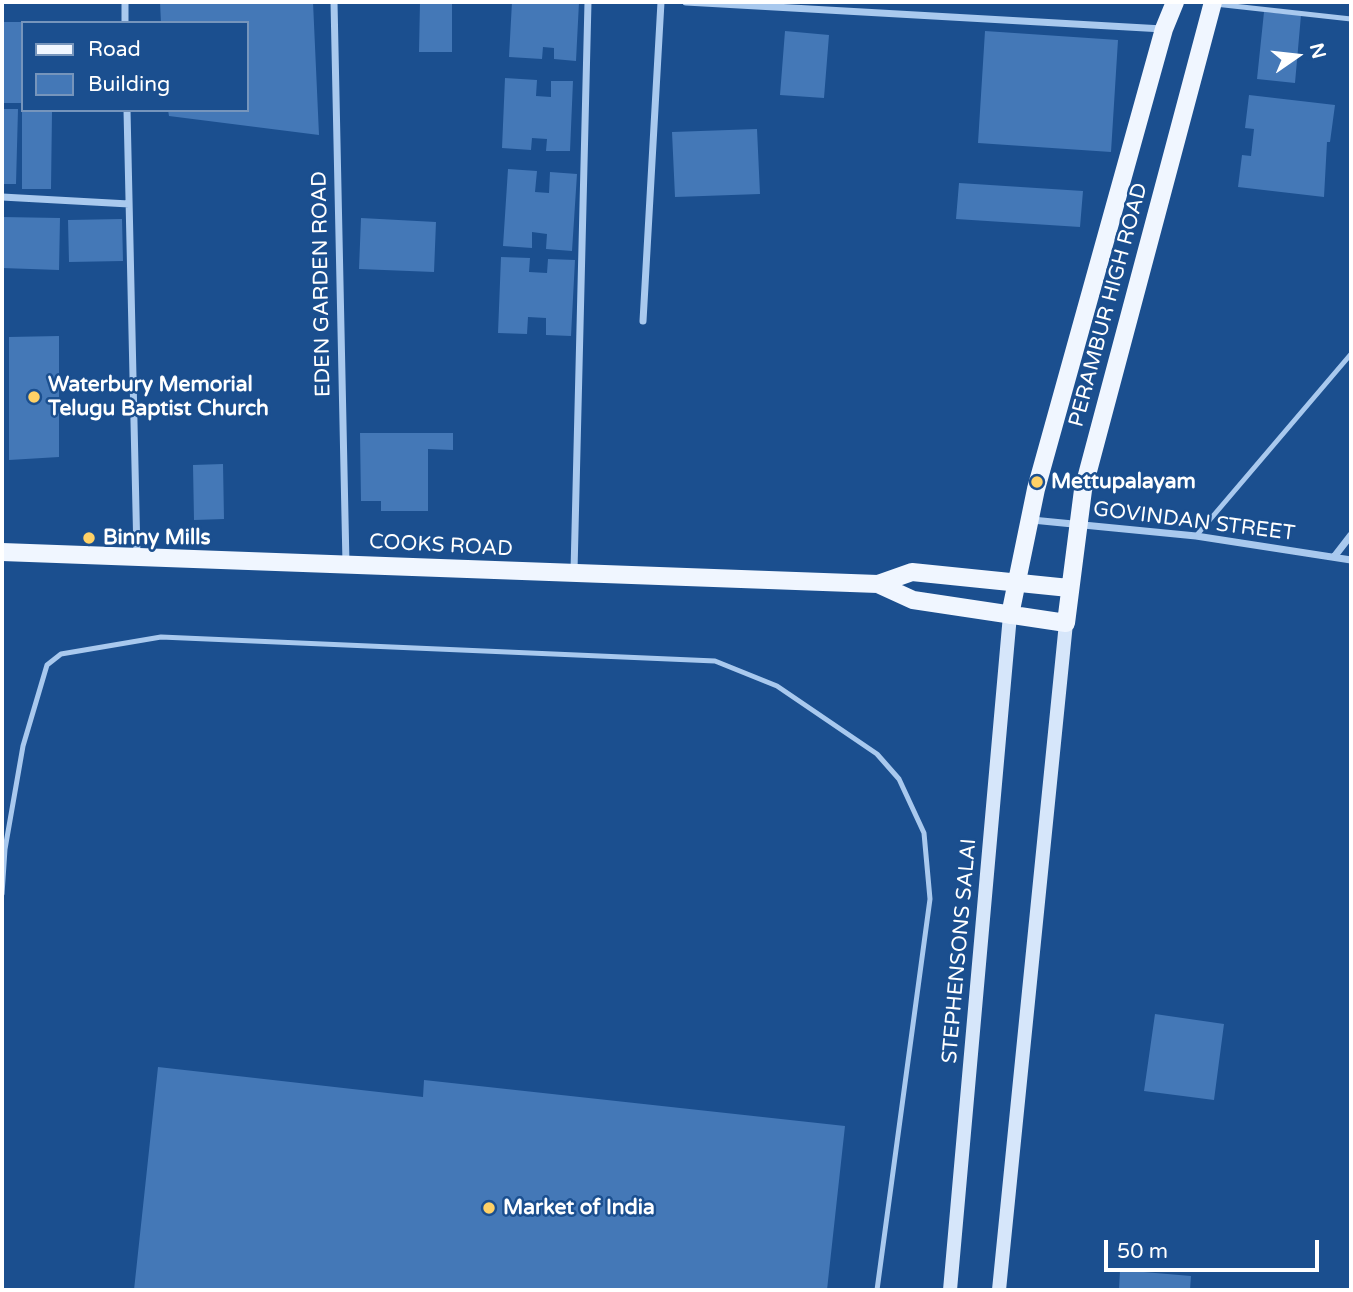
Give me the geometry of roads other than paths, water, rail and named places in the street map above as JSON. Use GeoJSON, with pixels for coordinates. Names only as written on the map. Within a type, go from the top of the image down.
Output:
{"type":"FeatureCollection","features":[{"type":"Feature","properties":{"kind":"main road","name":"PERAMBUR HIGH ROAD"},"geometry":{"type":"LineString","coordinates":[[1010,615],[1032,520],[1036,489],[1164,29],[1175,2]]}},
{"type":"Feature","properties":{"kind":"main road","name":"PERAMBUR HIGH ROAD"},"geometry":{"type":"LineString","coordinates":[[1066,623],[1087,476],[1212,2]]}},
{"type":"Feature","properties":{"kind":"main road","name":"COOKS ROAD"},"geometry":{"type":"LineString","coordinates":[[2,552],[137,555],[574,575],[878,584],[912,572],[1069,588]]}},
{"type":"Feature","properties":{"kind":"main road","name":"COOKS ROAD"},"geometry":{"type":"LineString","coordinates":[[878,584],[913,600],[1066,623]]}},
{"type":"Feature","properties":{"kind":"main road","name":"STEPHENSONS SALAI"},"geometry":{"type":"LineString","coordinates":[[950,1290],[1010,615]]}},
{"type":"Feature","properties":{"kind":"main road"},"geometry":{"type":"LineString","coordinates":[[999,1290],[1066,623]]}},
{"type":"Feature","properties":{"kind":"street"},"geometry":{"type":"LineString","coordinates":[[125,2],[125,21]]}},
{"type":"Feature","properties":{"kind":"street","name":"EDEN GARDEN ROAD"},"geometry":{"type":"LineString","coordinates":[[334,2],[346,565]]}},
{"type":"Feature","properties":{"kind":"street"},"geometry":{"type":"LineString","coordinates":[[574,575],[588,2]]}},
{"type":"Feature","properties":{"kind":"street"},"geometry":{"type":"LineString","coordinates":[[643,321],[661,2]]}},
{"type":"Feature","properties":{"kind":"street"},"geometry":{"type":"LineString","coordinates":[[686,2],[1164,29]]}},
{"type":"Feature","properties":{"kind":"street"},"geometry":{"type":"LineString","coordinates":[[127,112],[137,555]]}},
{"type":"Feature","properties":{"kind":"street"},"geometry":{"type":"LineString","coordinates":[[2,197],[129,204]]}},
{"type":"Feature","properties":{"kind":"street","name":"GOVINDAN STREET"},"geometry":{"type":"LineString","coordinates":[[1032,520],[1078,527],[1196,537],[1351,559]]}},
{"type":"Feature","properties":{"kind":"street"},"geometry":{"type":"LineString","coordinates":[[1334,557],[1351,535]]}},
{"type":"Feature","properties":{"kind":"lane"},"geometry":{"type":"LineString","coordinates":[[1212,2],[1351,19]]}},
{"type":"Feature","properties":{"kind":"lane"},"geometry":{"type":"LineString","coordinates":[[1196,537],[1351,354]]}},
{"type":"Feature","properties":{"kind":"lane"},"geometry":{"type":"LineString","coordinates":[[2,894],[5,849],[23,746],[47,666],[61,654],[161,636],[715,661],[777,686],[877,754],[900,779],[924,833],[930,899],[877,1290]]}},
{"type":"Feature","properties":{"kind":"place","name":"Waterbury Memorial Telugu Baptist Church"},"geometry":{"type":"Point","coordinates":[34,397]}},
{"type":"Feature","properties":{"kind":"place","name":"Mettupalayam"},"geometry":{"type":"Point","coordinates":[1037,482]}},
{"type":"Feature","properties":{"kind":"place","name":"Binny Mills"},"geometry":{"type":"Point","coordinates":[89,538]}},
{"type":"Feature","properties":{"kind":"place","name":"Market of India"},"geometry":{"type":"Point","coordinates":[489,1208]}}]}
